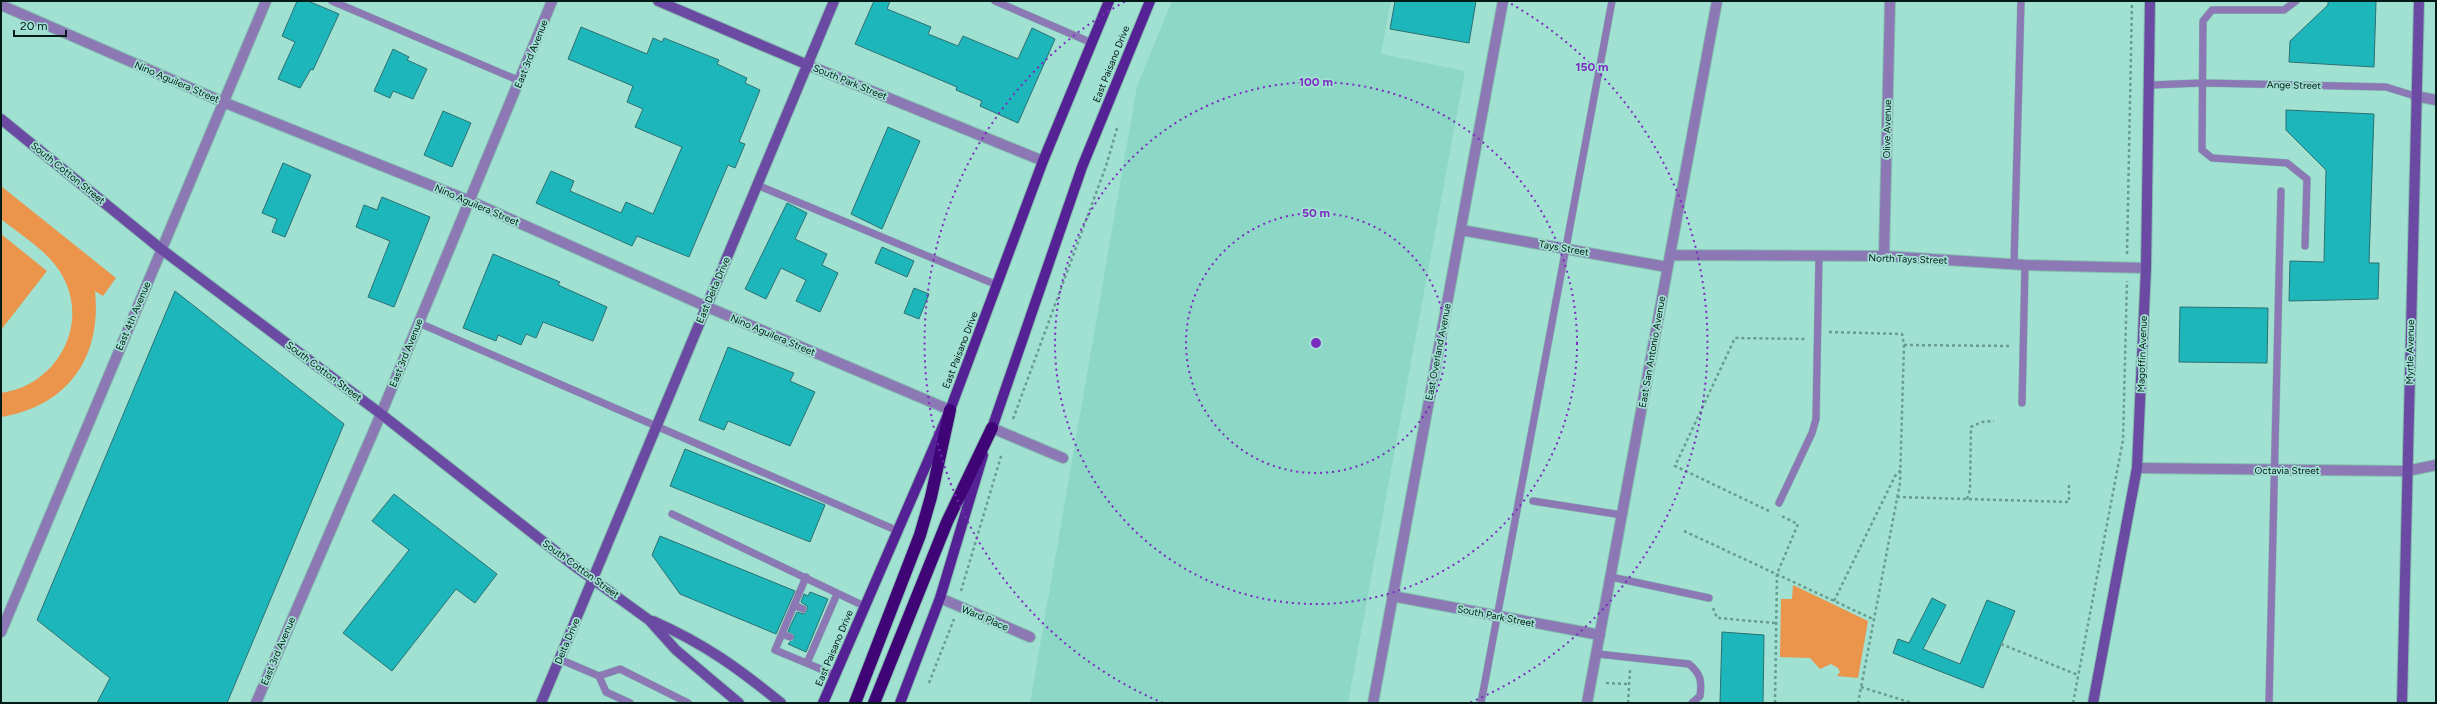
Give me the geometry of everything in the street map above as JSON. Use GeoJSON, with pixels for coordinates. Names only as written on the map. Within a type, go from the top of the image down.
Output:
{"type":"FeatureCollection","features":[{"type":"Feature","properties":{"kind":"highway"},"geometry":{"type":"LineString","coordinates":[[855,703],[920,535],[931,497],[950,410]]}},
{"type":"Feature","properties":{"kind":"highway"},"geometry":{"type":"LineString","coordinates":[[874,703],[947,522],[992,428]]}},
{"type":"Feature","properties":{"kind":"main road","name":"East Paisano Drive"},"geometry":{"type":"LineString","coordinates":[[823,703],[950,410],[1043,161],[1109,1]]}},
{"type":"Feature","properties":{"kind":"main road","name":"East Paisano Drive"},"geometry":{"type":"LineString","coordinates":[[900,703],[940,598],[992,428],[1082,167],[1150,1]]}},
{"type":"Feature","properties":{"kind":"street","name":"East 4th Avenue"},"geometry":{"type":"LineString","coordinates":[[1,632],[266,1]]}},
{"type":"Feature","properties":{"kind":"street","name":"East 3rd Avenue"},"geometry":{"type":"LineString","coordinates":[[256,703],[381,414],[552,1]]}},
{"type":"Feature","properties":{"kind":"street","name":"South Park Street"},"geometry":{"type":"LineString","coordinates":[[658,1],[808,65],[1043,161]]}},
{"type":"Feature","properties":{"kind":"street","name":"East Delta Drive"},"geometry":{"type":"LineString","coordinates":[[593,579],[705,306],[834,1]]}},
{"type":"Feature","properties":{"kind":"street","name":"East Overland Avenue"},"geometry":{"type":"LineString","coordinates":[[1373,703],[1503,1]]}},
{"type":"Feature","properties":{"kind":"street","name":"East San Antonio Avenue"},"geometry":{"type":"LineString","coordinates":[[1587,703],[1598,654],[1600,635],[1667,267],[1717,1]]}},
{"type":"Feature","properties":{"kind":"street","name":"Olive Avenue"},"geometry":{"type":"LineString","coordinates":[[1884,256],[1890,1]]}},
{"type":"Feature","properties":{"kind":"street","name":"Magoffin Avenue"},"geometry":{"type":"LineString","coordinates":[[2093,703],[2137,468],[2146,268],[2150,85],[2150,1]]}},
{"type":"Feature","properties":{"kind":"street","name":"Myrtle Avenue"},"geometry":{"type":"LineString","coordinates":[[2402,703],[2418,1]]}},
{"type":"Feature","properties":{"kind":"street","name":"Nino Aguilera Street"},"geometry":{"type":"LineString","coordinates":[[1,6],[224,102],[470,201],[705,306],[950,410]]}},
{"type":"Feature","properties":{"kind":"street","name":"Ange Street"},"geometry":{"type":"LineString","coordinates":[[2415,96],[2436,100]]}},
{"type":"Feature","properties":{"kind":"street","name":"South Cotton Street"},"geometry":{"type":"LineString","coordinates":[[1,120],[161,249],[381,414],[593,579],[649,620],[676,650],[739,703]]}},
{"type":"Feature","properties":{"kind":"street","name":"Tays Street"},"geometry":{"type":"LineString","coordinates":[[1461,230],[1667,267]]}},
{"type":"Feature","properties":{"kind":"street","name":"North Tays Street"},"geometry":{"type":"LineString","coordinates":[[1670,255],[1819,257],[1884,256],[2025,265],[2146,268]]}},
{"type":"Feature","properties":{"kind":"street"},"geometry":{"type":"LineString","coordinates":[[992,428],[1063,458]]}},
{"type":"Feature","properties":{"kind":"street","name":"Octavia Street"},"geometry":{"type":"LineString","coordinates":[[2137,468],[2408,471],[2436,465]]}},
{"type":"Feature","properties":{"kind":"street","name":"Delta Drive"},"geometry":{"type":"LineString","coordinates":[[540,703],[593,579]]}},
{"type":"Feature","properties":{"kind":"street","name":"South Park Street"},"geometry":{"type":"LineString","coordinates":[[1392,596],[1600,635]]}},
{"type":"Feature","properties":{"kind":"street","name":"Ward Place"},"geometry":{"type":"LineString","coordinates":[[940,598],[1030,637]]}},
{"type":"Feature","properties":{"kind":"street","name":"South Cotton Street"},"geometry":{"type":"LineString","coordinates":[[649,620],[690,637],[736,666],[781,703]]}},
{"type":"Feature","properties":{"kind":"lane"},"geometry":{"type":"LineString","coordinates":[[332,1],[520,81]]}},
{"type":"Feature","properties":{"kind":"lane"},"geometry":{"type":"LineString","coordinates":[[995,1],[1092,43]]}},
{"type":"Feature","properties":{"kind":"lane"},"geometry":{"type":"LineString","coordinates":[[1481,703],[1567,249],[1612,1]]}},
{"type":"Feature","properties":{"kind":"lane"},"geometry":{"type":"LineString","coordinates":[[2014,264],[2021,1]]}},
{"type":"Feature","properties":{"kind":"lane"},"geometry":{"type":"LineString","coordinates":[[2296,1],[2284,10],[2212,10],[2203,22],[2202,150],[2212,158],[2287,163],[2307,179],[2305,246]]}},
{"type":"Feature","properties":{"kind":"lane","name":"Ange Street"},"geometry":{"type":"LineString","coordinates":[[2150,85],[2202,83],[2386,87],[2415,96]]}},
{"type":"Feature","properties":{"kind":"lane"},"geometry":{"type":"LineString","coordinates":[[757,185],[997,285]]}},
{"type":"Feature","properties":{"kind":"lane"},"geometry":{"type":"LineString","coordinates":[[2269,703],[2276,470],[2281,191]]}},
{"type":"Feature","properties":{"kind":"lane"},"geometry":{"type":"LineString","coordinates":[[1779,503],[1812,433],[1816,418],[1819,257]]}},
{"type":"Feature","properties":{"kind":"lane"},"geometry":{"type":"LineString","coordinates":[[2022,403],[2025,265]]}},
{"type":"Feature","properties":{"kind":"lane"},"geometry":{"type":"LineString","coordinates":[[419,323],[898,531]]}},
{"type":"Feature","properties":{"kind":"lane"},"geometry":{"type":"LineString","coordinates":[[1533,501],[1622,515]]}},
{"type":"Feature","properties":{"kind":"lane"},"geometry":{"type":"LineString","coordinates":[[672,514],[864,606]]}},
{"type":"Feature","properties":{"kind":"lane"},"geometry":{"type":"LineString","coordinates":[[806,577],[775,650],[835,675]]}},
{"type":"Feature","properties":{"kind":"lane"},"geometry":{"type":"LineString","coordinates":[[1611,577],[1709,598]]}},
{"type":"Feature","properties":{"kind":"lane"},"geometry":{"type":"LineString","coordinates":[[807,663],[811,646],[823,619],[837,594]]}},
{"type":"Feature","properties":{"kind":"lane"},"geometry":{"type":"LineString","coordinates":[[794,605],[803,609]]}},
{"type":"Feature","properties":{"kind":"lane"},"geometry":{"type":"LineString","coordinates":[[782,634],[790,637]]}},
{"type":"Feature","properties":{"kind":"lane"},"geometry":{"type":"LineString","coordinates":[[1598,654],[1689,664],[1699,672],[1701,683],[1700,696],[1692,703]]}},
{"type":"Feature","properties":{"kind":"lane"},"geometry":{"type":"LineString","coordinates":[[559,659],[599,676],[620,669],[688,703]]}},
{"type":"Feature","properties":{"kind":"lane"},"geometry":{"type":"LineString","coordinates":[[599,676],[606,692],[630,703]]}},
{"type":"Feature","properties":{"kind":"path"},"geometry":{"type":"LineString","coordinates":[[2073,703],[2123,440],[2132,1]]}},
{"type":"Feature","properties":{"kind":"path"},"geometry":{"type":"LineString","coordinates":[[1014,419],[1106,166],[1118,125]]}},
{"type":"Feature","properties":{"kind":"path"},"geometry":{"type":"LineString","coordinates":[[1828,332],[1902,334],[1904,344],[1901,470],[1875,620],[1858,703]]}},
{"type":"Feature","properties":{"kind":"path"},"geometry":{"type":"LineString","coordinates":[[1775,703],[1776,574],[1798,524],[1675,466],[1735,338],[1808,339]]}},
{"type":"Feature","properties":{"kind":"path"},"geometry":{"type":"LineString","coordinates":[[1904,344],[2011,346]]}},
{"type":"Feature","properties":{"kind":"path"},"geometry":{"type":"LineString","coordinates":[[1967,499],[1970,490],[1971,427],[1982,422],[1994,421]]}},
{"type":"Feature","properties":{"kind":"path"},"geometry":{"type":"LineString","coordinates":[[961,591],[1002,453]]}},
{"type":"Feature","properties":{"kind":"path"},"geometry":{"type":"LineString","coordinates":[[1834,601],[1895,476],[1901,470]]}},
{"type":"Feature","properties":{"kind":"path"},"geometry":{"type":"LineString","coordinates":[[1897,497],[2069,502],[2069,482]]}},
{"type":"Feature","properties":{"kind":"path"},"geometry":{"type":"LineString","coordinates":[[1684,531],[1875,620]]}},
{"type":"Feature","properties":{"kind":"path"},"geometry":{"type":"LineString","coordinates":[[1709,598],[1717,618],[1776,623]]}},
{"type":"Feature","properties":{"kind":"path"},"geometry":{"type":"LineString","coordinates":[[929,683],[954,619]]}},
{"type":"Feature","properties":{"kind":"path"},"geometry":{"type":"LineString","coordinates":[[2001,644],[2078,675]]}},
{"type":"Feature","properties":{"kind":"path"},"geometry":{"type":"LineString","coordinates":[[1628,703],[1631,657]]}},
{"type":"Feature","properties":{"kind":"path"},"geometry":{"type":"LineString","coordinates":[[1606,683],[1629,684]]}},
{"type":"Feature","properties":{"kind":"path"},"geometry":{"type":"LineString","coordinates":[[1861,687],[1912,703]]}},
{"type":"Feature","properties":{"kind":"shaded area"},"geometry":{"type":"Polygon","coordinates":[[[1172,1],[1391,1],[1381,54],[1465,71],[1348,703],[1030,703],[1137,86],[1172,1]]]}},
{"type":"Feature","properties":{"kind":"shaded area"},"geometry":{"type":"Polygon","coordinates":[[[1,186],[116,278],[103,296],[95,291],[96,315],[93,337],[86,357],[76,375],[62,390],[45,402],[25,411],[1,417],[1,393],[20,388],[37,379],[51,366],[62,351],[69,334],[72,315],[70,296],[63,277],[57,268],[35,245],[1,219],[1,186]]]}},
{"type":"Feature","properties":{"kind":"shaded area"},"geometry":{"type":"Polygon","coordinates":[[[1,234],[47,271],[1,330],[1,234]]]}},
{"type":"Feature","properties":{"kind":"shaded area"},"geometry":{"type":"Polygon","coordinates":[[[1793,585],[1868,621],[1858,678],[1837,676],[1840,672],[1838,668],[1831,664],[1820,669],[1810,658],[1780,657],[1781,599],[1792,599],[1793,585]]]}},
{"type":"Feature","properties":{"kind":"building"},"geometry":{"type":"Polygon","coordinates":[[[297,1],[308,1],[339,14],[313,70],[311,69],[300,88],[278,79],[295,42],[282,36],[297,1]]]}},
{"type":"Feature","properties":{"kind":"building"},"geometry":{"type":"Polygon","coordinates":[[[874,1],[890,1],[887,9],[931,27],[928,34],[958,46],[963,36],[1018,59],[1032,28],[1055,39],[1018,123],[980,106],[982,101],[956,90],[957,87],[855,44],[874,1]]]}},
{"type":"Feature","properties":{"kind":"building"},"geometry":{"type":"Polygon","coordinates":[[[1395,1],[1476,1],[1469,43],[1390,29],[1395,1]]]}},
{"type":"Feature","properties":{"kind":"building"},"geometry":{"type":"Polygon","coordinates":[[[2328,1],[2376,1],[2374,67],[2289,62],[2290,41],[2328,5],[2328,1]]]}},
{"type":"Feature","properties":{"kind":"building"},"geometry":{"type":"Polygon","coordinates":[[[581,27],[647,54],[653,38],[662,42],[664,38],[719,60],[717,64],[747,78],[745,83],[760,90],[739,142],[745,144],[735,168],[728,165],[689,257],[637,236],[632,246],[536,203],[551,171],[574,181],[570,191],[621,213],[626,202],[653,214],[682,147],[635,127],[643,109],[627,102],[633,86],[568,59],[581,27]]]}},
{"type":"Feature","properties":{"kind":"building"},"geometry":{"type":"Polygon","coordinates":[[[393,49],[409,57],[407,60],[427,69],[413,99],[393,91],[390,98],[374,91],[393,49]]]}},
{"type":"Feature","properties":{"kind":"building"},"geometry":{"type":"Polygon","coordinates":[[[2286,110],[2374,114],[2369,263],[2379,263],[2378,299],[2289,301],[2290,261],[2324,262],[2326,170],[2286,130],[2286,110]]]}},
{"type":"Feature","properties":{"kind":"building"},"geometry":{"type":"Polygon","coordinates":[[[443,111],[471,123],[452,167],[424,155],[443,111]]]}},
{"type":"Feature","properties":{"kind":"building"},"geometry":{"type":"Polygon","coordinates":[[[888,127],[920,141],[882,229],[851,214],[888,127]]]}},
{"type":"Feature","properties":{"kind":"building"},"geometry":{"type":"Polygon","coordinates":[[[283,163],[311,175],[285,237],[272,232],[277,219],[262,213],[283,163]]]}},
{"type":"Feature","properties":{"kind":"building"},"geometry":{"type":"Polygon","coordinates":[[[382,197],[430,217],[394,307],[368,297],[390,241],[356,227],[364,205],[377,210],[382,197]]]}},
{"type":"Feature","properties":{"kind":"building"},"geometry":{"type":"Polygon","coordinates":[[[787,203],[807,213],[795,239],[827,254],[822,265],[838,273],[820,312],[796,301],[806,280],[781,268],[766,299],[745,289],[787,203]]]}},
{"type":"Feature","properties":{"kind":"building"},"geometry":{"type":"Polygon","coordinates":[[[882,247],[914,261],[907,277],[875,263],[882,247]]]}},
{"type":"Feature","properties":{"kind":"building"},"geometry":{"type":"Polygon","coordinates":[[[493,254],[560,282],[558,285],[607,307],[593,341],[543,322],[536,338],[526,334],[521,345],[498,335],[496,341],[463,328],[493,254]]]}},
{"type":"Feature","properties":{"kind":"building"},"geometry":{"type":"Polygon","coordinates":[[[914,288],[929,294],[919,319],[904,313],[914,288]]]}},
{"type":"Feature","properties":{"kind":"building"},"geometry":{"type":"Polygon","coordinates":[[[175,291],[344,424],[227,703],[97,703],[110,678],[37,620],[175,291]]]}},
{"type":"Feature","properties":{"kind":"building"},"geometry":{"type":"Polygon","coordinates":[[[2180,307],[2268,308],[2267,363],[2179,362],[2180,307]]]}},
{"type":"Feature","properties":{"kind":"building"},"geometry":{"type":"Polygon","coordinates":[[[728,347],[794,373],[790,381],[815,392],[790,446],[728,421],[724,430],[699,420],[728,347]]]}},
{"type":"Feature","properties":{"kind":"building"},"geometry":{"type":"Polygon","coordinates":[[[685,449],[825,505],[810,542],[670,486],[685,449]]]}},
{"type":"Feature","properties":{"kind":"building"},"geometry":{"type":"Polygon","coordinates":[[[394,494],[497,574],[475,603],[456,589],[392,671],[343,633],[409,550],[372,521],[394,494]]]}},
{"type":"Feature","properties":{"kind":"building"},"geometry":{"type":"Polygon","coordinates":[[[660,536],[795,591],[776,634],[680,594],[652,555],[660,536]]]}},
{"type":"Feature","properties":{"kind":"building"},"geometry":{"type":"Polygon","coordinates":[[[810,592],[828,599],[806,652],[788,644],[795,637],[788,631],[797,612],[803,614],[807,611],[807,606],[801,602],[804,594],[808,596],[810,592]]]}},
{"type":"Feature","properties":{"kind":"building"},"geometry":{"type":"Polygon","coordinates":[[[1932,598],[1946,605],[1923,649],[1960,664],[1987,600],[2015,611],[1983,688],[1893,653],[1898,639],[1909,643],[1932,598]]]}},
{"type":"Feature","properties":{"kind":"building"},"geometry":{"type":"Polygon","coordinates":[[[1722,632],[1764,635],[1763,703],[1720,703],[1722,632]]]}}]}
